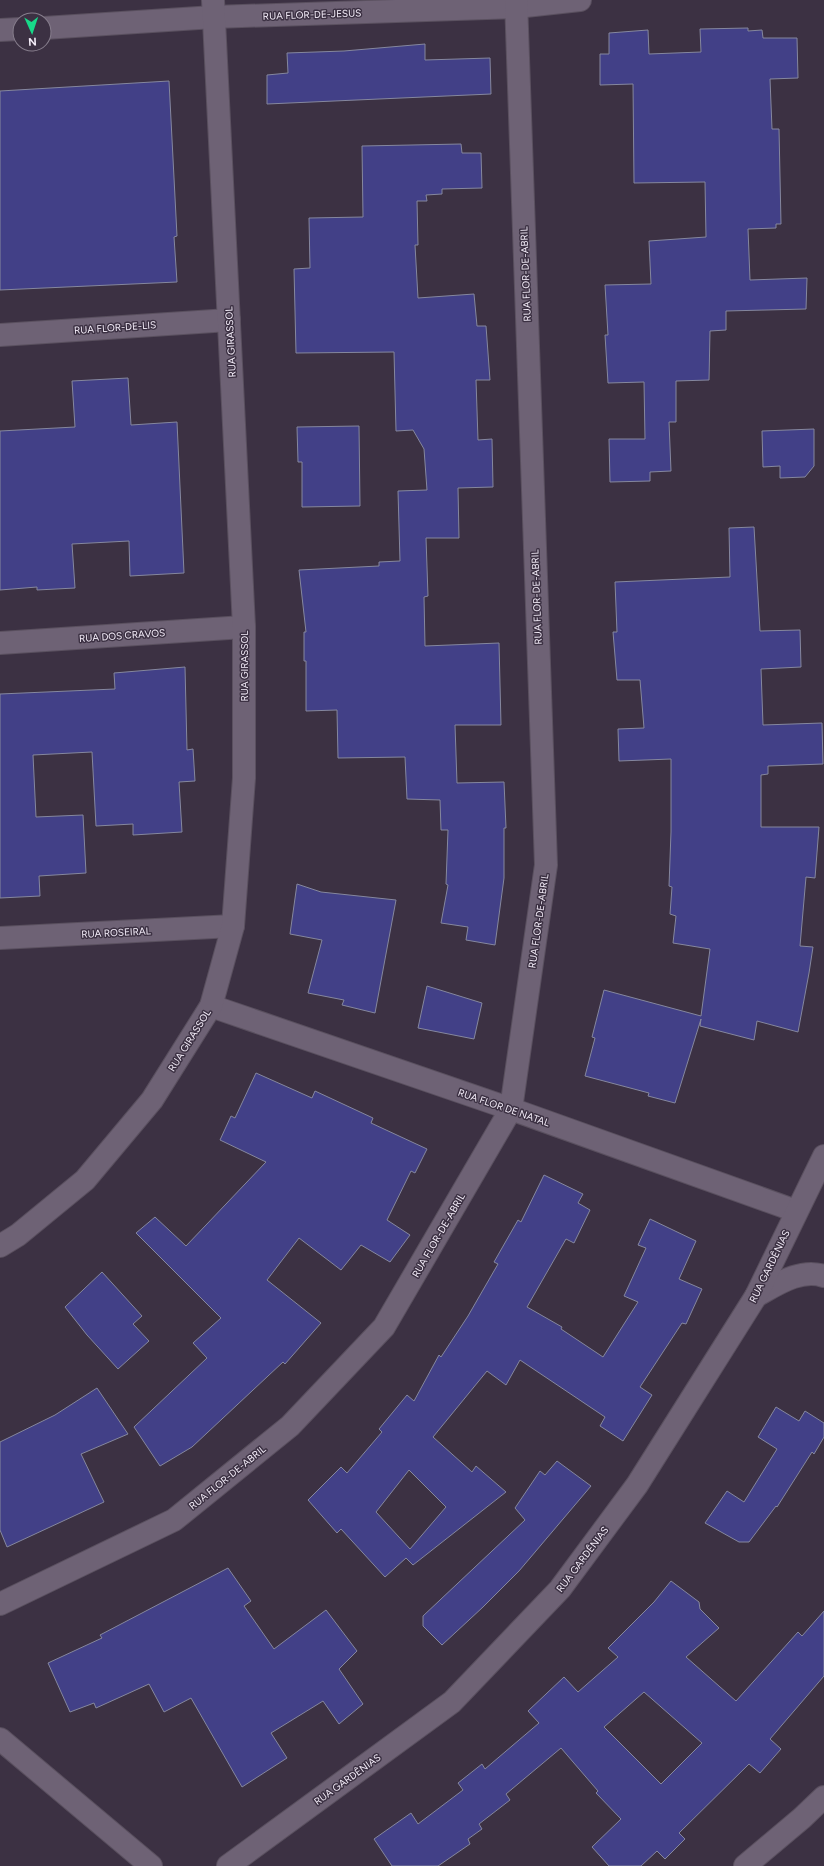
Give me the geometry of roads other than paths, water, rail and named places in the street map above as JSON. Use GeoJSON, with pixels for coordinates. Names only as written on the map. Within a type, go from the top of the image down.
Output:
{"type":"FeatureCollection","features":[{"type":"Feature","properties":{"kind":"street","name":"RUA FLOR-DE-JESUS"},"geometry":{"type":"LineString","coordinates":[[52,27],[214,9],[516,4],[580,0]]}},
{"type":"Feature","properties":{"kind":"street","name":"RUA FLOR-DE-ABRIL"},"geometry":{"type":"LineString","coordinates":[[0,1604],[174,1520],[290,1426],[384,1327],[511,1109],[546,865],[516,4]]}},
{"type":"Feature","properties":{"kind":"street","name":"RUA GIRASSOL"},"geometry":{"type":"LineString","coordinates":[[0,1246],[18,1235],[85,1180],[152,1100],[211,1006],[233,926],[244,778],[244,628],[214,9]]}},
{"type":"Feature","properties":{"kind":"street"},"geometry":{"type":"LineString","coordinates":[[0,30],[12,29]]}},
{"type":"Feature","properties":{"kind":"street","name":"RUA FLOR-DE-LIS"},"geometry":{"type":"LineString","coordinates":[[0,335],[229,320]]}},
{"type":"Feature","properties":{"kind":"street","name":"RUA DOS CRAVOS"},"geometry":{"type":"LineString","coordinates":[[0,643],[244,628]]}},
{"type":"Feature","properties":{"kind":"street","name":"RUA ROSEIRAL"},"geometry":{"type":"LineString","coordinates":[[0,938],[233,926]]}},
{"type":"Feature","properties":{"kind":"street","name":"RUA FLOR DE NATAL"},"geometry":{"type":"LineString","coordinates":[[211,1006],[511,1109],[796,1211]]}},
{"type":"Feature","properties":{"kind":"street","name":"RUA GARDÊNIAS"},"geometry":{"type":"LineString","coordinates":[[228,1866],[452,1702],[560,1589],[637,1485],[756,1296],[824,1156]]}},
{"type":"Feature","properties":{"kind":"street"},"geometry":{"type":"LineString","coordinates":[[756,1296],[789,1278],[818,1274],[824,1276]]}},
{"type":"Feature","properties":{"kind":"street"},"geometry":{"type":"LineString","coordinates":[[0,1740],[152,1866]]}},
{"type":"Feature","properties":{"kind":"street"},"geometry":{"type":"LineString","coordinates":[[745,1866],[802,1818],[824,1797]]}}]}
